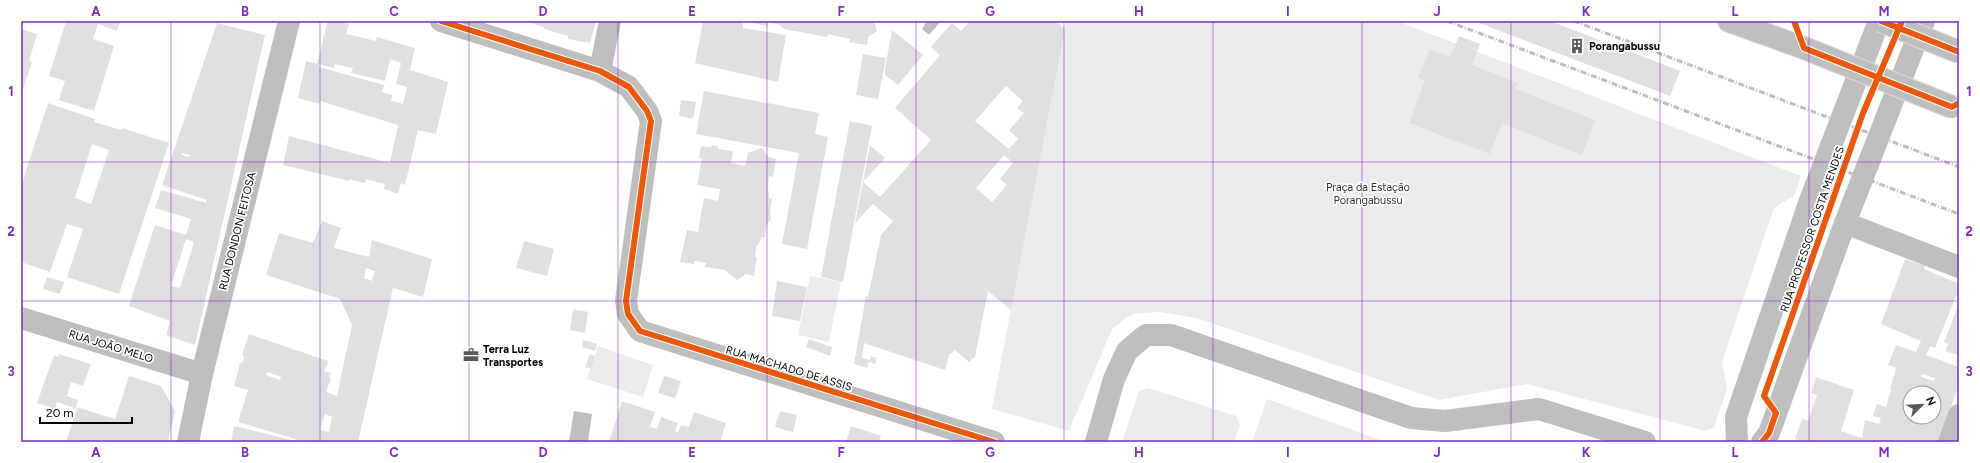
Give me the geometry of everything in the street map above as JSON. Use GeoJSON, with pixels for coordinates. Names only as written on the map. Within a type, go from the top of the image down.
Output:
{"type":"FeatureCollection","features":[{"type":"Feature","properties":{"kind":"street","name":"RUA DONDON FEITOSA"},"geometry":{"type":"LineString","coordinates":[[188,442],[202,374],[289,21]]}},
{"type":"Feature","properties":{"kind":"street","name":"RUA MACHADO DE ASSIS"},"geometry":{"type":"LineString","coordinates":[[441,21],[600,71],[629,87],[647,110],[651,121],[629,270],[626,301],[628,314],[640,331],[994,442]]}},
{"type":"Feature","properties":{"kind":"street"},"geometry":{"type":"LineString","coordinates":[[600,71],[610,21]]}},
{"type":"Feature","properties":{"kind":"street"},"geometry":{"type":"LineString","coordinates":[[1729,21],[1804,48],[1956,109]]}},
{"type":"Feature","properties":{"kind":"street"},"geometry":{"type":"LineString","coordinates":[[1880,21],[1959,52]]}},
{"type":"Feature","properties":{"kind":"street","name":"RUA PROFESSOR COSTA MENDES"},"geometry":{"type":"LineString","coordinates":[[1737,442],[1736,417],[1738,410],[1809,203],[1880,21]]}},
{"type":"Feature","properties":{"kind":"street"},"geometry":{"type":"LineString","coordinates":[[1762,442],[1769,433],[1845,223],[1924,21]]}},
{"type":"Feature","properties":{"kind":"street"},"geometry":{"type":"LineString","coordinates":[[1845,223],[1959,267]]}},
{"type":"Feature","properties":{"kind":"street","name":"RUA JOÃO MELO"},"geometry":{"type":"LineString","coordinates":[[21,318],[202,374]]}},
{"type":"Feature","properties":{"kind":"street"},"geometry":{"type":"LineString","coordinates":[[1096,442],[1114,380],[1127,351],[1146,335],[1171,335],[1411,418],[1445,421],[1539,409],[1645,442]]}},
{"type":"Feature","properties":{"kind":"street"},"geometry":{"type":"LineString","coordinates":[[1948,442],[1959,414]]}},
{"type":"Feature","properties":{"kind":"green space","name":"Praça da Estação Porangabussu"},"geometry":{"type":"Polygon","coordinates":[[[1066,21],[1397,21],[1801,176],[1794,196],[1774,208],[1722,362],[1727,389],[1714,427],[1706,431],[1527,384],[1439,400],[1197,318],[1160,312],[1134,314],[1126,318],[1112,329],[1069,431],[992,409],[1066,21]]]}},
{"type":"Feature","properties":{"kind":"green space"},"geometry":{"type":"Polygon","coordinates":[[[810,276],[841,282],[829,342],[798,335],[810,276]]]}},
{"type":"Feature","properties":{"kind":"green space"},"geometry":{"type":"Polygon","coordinates":[[[598,346],[653,365],[643,397],[587,379],[598,346]]]}},
{"type":"Feature","properties":{"kind":"green space"},"geometry":{"type":"Polygon","coordinates":[[[1149,388],[1236,416],[1240,425],[1234,442],[1122,442],[1139,391],[1149,388]]]}},
{"type":"Feature","properties":{"kind":"green space"},"geometry":{"type":"Polygon","coordinates":[[[1267,399],[1386,442],[1252,442],[1267,399]]]}},
{"type":"Feature","properties":{"kind":"shaded area"},"geometry":{"type":"Polygon","coordinates":[[[927,21],[941,21],[929,35],[922,29],[927,21]]]}},
{"type":"Feature","properties":{"kind":"shaded area"},"geometry":{"type":"Polygon","coordinates":[[[574,411],[592,414],[588,442],[569,442],[574,411]]]}},
{"type":"Feature","properties":{"kind":"building"},"geometry":{"type":"Polygon","coordinates":[[[66,21],[120,21],[117,31],[98,24],[93,39],[114,46],[94,111],[59,100],[65,81],[49,76],[66,21]]]}},
{"type":"Feature","properties":{"kind":"building"},"geometry":{"type":"Polygon","coordinates":[[[328,21],[337,21],[349,24],[346,34],[376,41],[377,37],[415,48],[410,70],[448,82],[436,134],[418,130],[405,185],[401,183],[398,194],[384,189],[385,184],[366,179],[365,183],[349,179],[349,181],[283,165],[289,136],[390,163],[398,125],[320,101],[319,104],[298,98],[306,61],[317,64],[328,21]],[[390,59],[385,81],[351,73],[353,68],[335,64],[334,68],[319,64],[319,67],[384,85],[382,92],[392,95],[391,101],[403,104],[407,87],[396,84],[401,63],[390,59]]]}},
{"type":"Feature","properties":{"kind":"building"},"geometry":{"type":"Polygon","coordinates":[[[525,21],[596,21],[590,43],[568,39],[568,36],[544,29],[544,27],[525,21]]]}},
{"type":"Feature","properties":{"kind":"building"},"geometry":{"type":"Polygon","coordinates":[[[703,21],[743,21],[743,28],[786,35],[778,82],[695,63],[703,21]]]}},
{"type":"Feature","properties":{"kind":"building"},"geometry":{"type":"Polygon","coordinates":[[[751,21],[874,21],[877,31],[868,37],[867,45],[849,42],[850,39],[828,34],[827,37],[784,29],[778,24],[768,23],[768,26],[751,23],[751,21]]]}},
{"type":"Feature","properties":{"kind":"building"},"geometry":{"type":"Polygon","coordinates":[[[970,21],[1056,21],[1065,29],[1011,310],[988,291],[975,357],[969,362],[955,350],[949,355],[945,370],[864,343],[862,358],[870,360],[871,356],[877,358],[875,364],[869,362],[867,368],[854,364],[866,296],[868,297],[881,235],[893,221],[873,204],[855,223],[863,182],[880,197],[931,140],[895,108],[940,55],[931,47],[952,23],[961,31],[970,21]],[[1006,86],[975,121],[1009,149],[1018,139],[1009,130],[1024,113],[1017,108],[1023,101],[1006,86]],[[1004,155],[976,188],[992,202],[1007,185],[1000,179],[1013,163],[1004,155]]]}},
{"type":"Feature","properties":{"kind":"building","name":"Porangabussu"},"geometry":{"type":"Polygon","coordinates":[[[1474,21],[1550,21],[1680,71],[1670,96],[1474,21]]]}},
{"type":"Feature","properties":{"kind":"building"},"geometry":{"type":"Polygon","coordinates":[[[217,23],[265,35],[195,345],[166,335],[170,321],[129,306],[155,225],[186,235],[191,219],[155,208],[161,190],[206,203],[207,200],[162,185],[217,23]],[[182,153],[182,155],[190,157],[190,155],[182,153]],[[186,239],[171,286],[180,288],[194,242],[186,239]]]}},
{"type":"Feature","properties":{"kind":"building"},"geometry":{"type":"Polygon","coordinates":[[[21,29],[37,34],[29,61],[32,62],[22,92],[21,91],[21,29]]]}},
{"type":"Feature","properties":{"kind":"building"},"geometry":{"type":"Polygon","coordinates":[[[892,30],[923,55],[898,85],[885,75],[892,30]]]}},
{"type":"Feature","properties":{"kind":"building"},"geometry":{"type":"Polygon","coordinates":[[[1459,36],[1480,44],[1472,65],[1518,83],[1515,89],[1595,120],[1582,155],[1502,123],[1490,154],[1409,123],[1425,80],[1418,78],[1430,49],[1450,57],[1459,36]]]}},
{"type":"Feature","properties":{"kind":"building"},"geometry":{"type":"Polygon","coordinates":[[[863,54],[886,58],[878,99],[856,95],[863,54]]]}},
{"type":"Feature","properties":{"kind":"building"},"geometry":{"type":"Polygon","coordinates":[[[704,91],[819,113],[815,134],[828,137],[807,249],[782,244],[799,153],[696,134],[704,91]]]}},
{"type":"Feature","properties":{"kind":"building"},"geometry":{"type":"Polygon","coordinates":[[[681,100],[696,102],[693,119],[679,116],[681,100]]]}},
{"type":"Feature","properties":{"kind":"building"},"geometry":{"type":"Polygon","coordinates":[[[48,103],[95,119],[94,122],[121,130],[122,128],[169,143],[119,294],[67,277],[83,229],[67,224],[50,272],[21,262],[21,186],[48,103]],[[92,144],[75,198],[91,204],[109,150],[92,144]]]}},
{"type":"Feature","properties":{"kind":"building"},"geometry":{"type":"Polygon","coordinates":[[[850,121],[872,126],[843,282],[821,277],[850,121]]]}},
{"type":"Feature","properties":{"kind":"building"},"geometry":{"type":"Polygon","coordinates":[[[713,145],[718,146],[718,149],[733,151],[731,163],[745,166],[748,153],[762,148],[768,157],[776,159],[773,177],[769,176],[768,186],[769,198],[772,199],[770,211],[771,219],[767,224],[765,237],[762,237],[756,248],[755,257],[757,257],[754,276],[746,274],[737,280],[725,270],[705,267],[706,263],[694,261],[694,264],[680,262],[687,230],[698,232],[704,198],[718,201],[720,189],[697,185],[702,159],[699,158],[701,146],[709,147],[713,145]]]}},
{"type":"Feature","properties":{"kind":"building"},"geometry":{"type":"Polygon","coordinates":[[[870,145],[885,158],[863,182],[870,145]]]}},
{"type":"Feature","properties":{"kind":"building"},"geometry":{"type":"Polygon","coordinates":[[[322,221],[341,228],[334,248],[369,257],[372,240],[432,259],[423,297],[393,288],[358,442],[305,442],[238,422],[248,390],[234,386],[240,363],[242,364],[244,356],[242,355],[249,334],[328,361],[324,371],[331,373],[329,378],[331,378],[326,392],[337,396],[352,325],[340,299],[266,275],[279,233],[313,243],[322,221]],[[366,268],[364,278],[372,281],[375,271],[366,268]],[[267,372],[266,375],[280,380],[281,377],[267,372]],[[325,414],[320,430],[329,432],[332,417],[325,414]]]}},
{"type":"Feature","properties":{"kind":"building"},"geometry":{"type":"Polygon","coordinates":[[[524,241],[554,249],[547,276],[516,268],[524,241]]]}},
{"type":"Feature","properties":{"kind":"building"},"geometry":{"type":"Polygon","coordinates":[[[1905,259],[1925,266],[1924,269],[1959,284],[1959,297],[1956,296],[1935,348],[1930,346],[1926,355],[1959,367],[1959,385],[1938,442],[1804,442],[1795,439],[1802,419],[1808,421],[1817,395],[1811,393],[1816,377],[1854,390],[1841,431],[1862,438],[1865,420],[1879,424],[1881,418],[1873,416],[1877,404],[1886,407],[1896,368],[1888,365],[1896,345],[1916,352],[1921,341],[1881,324],[1905,259]],[[1922,374],[1921,377],[1934,381],[1935,378],[1922,374]]]}},
{"type":"Feature","properties":{"kind":"building"},"geometry":{"type":"Polygon","coordinates":[[[47,277],[64,282],[60,294],[43,289],[47,277]]]}},
{"type":"Feature","properties":{"kind":"building"},"geometry":{"type":"Polygon","coordinates":[[[777,281],[807,287],[800,321],[772,316],[777,281]]]}},
{"type":"Feature","properties":{"kind":"building"},"geometry":{"type":"Polygon","coordinates":[[[1959,304],[1959,355],[1945,351],[1948,344],[1944,342],[1959,304]]]}},
{"type":"Feature","properties":{"kind":"building"},"geometry":{"type":"Polygon","coordinates":[[[573,309],[588,312],[585,333],[570,330],[573,309]]]}},
{"type":"Feature","properties":{"kind":"building"},"geometry":{"type":"Polygon","coordinates":[[[809,339],[832,347],[830,356],[806,347],[809,339]]]}},
{"type":"Feature","properties":{"kind":"building"},"geometry":{"type":"Polygon","coordinates":[[[583,340],[597,344],[595,351],[582,347],[583,340]]]}},
{"type":"Feature","properties":{"kind":"building"},"geometry":{"type":"Polygon","coordinates":[[[59,354],[91,364],[83,386],[71,382],[67,396],[78,400],[76,407],[115,419],[129,376],[161,386],[175,411],[168,442],[66,442],[77,409],[57,402],[55,409],[37,403],[54,355],[58,357],[59,354]]]}},
{"type":"Feature","properties":{"kind":"building"},"geometry":{"type":"Polygon","coordinates":[[[590,354],[595,356],[591,369],[585,367],[590,354]]]}},
{"type":"Feature","properties":{"kind":"building"},"geometry":{"type":"Polygon","coordinates":[[[664,376],[681,381],[675,398],[658,393],[664,376]]]}},
{"type":"Feature","properties":{"kind":"building"},"geometry":{"type":"Polygon","coordinates":[[[622,401],[655,412],[650,427],[657,429],[661,417],[678,423],[675,431],[678,433],[681,425],[689,427],[694,412],[726,423],[720,442],[609,442],[622,401]]]}},
{"type":"Feature","properties":{"kind":"building"},"geometry":{"type":"Polygon","coordinates":[[[780,411],[797,415],[793,432],[775,427],[780,411]]]}},
{"type":"Feature","properties":{"kind":"building"},"geometry":{"type":"Polygon","coordinates":[[[234,426],[296,441],[296,442],[231,442],[234,426]]]}},
{"type":"Feature","properties":{"kind":"building"},"geometry":{"type":"Polygon","coordinates":[[[851,426],[881,436],[879,442],[846,442],[851,426]]]}},
{"type":"Feature","properties":{"kind":"railway"},"geometry":{"type":"LineString","coordinates":[[1447,21],[1959,214]]}},
{"type":"Feature","properties":{"kind":"railway"},"geometry":{"type":"LineString","coordinates":[[1574,21],[1959,167]]}},
{"type":"Feature","properties":{"kind":"cycle path"},"geometry":{"type":"LineString","coordinates":[[441,21],[600,71],[629,87],[647,111],[651,121],[626,301],[628,314],[640,331],[994,442]]}},
{"type":"Feature","properties":{"kind":"cycle path"},"geometry":{"type":"LineString","coordinates":[[1794,21],[1804,48],[1952,107],[1959,103]]}},
{"type":"Feature","properties":{"kind":"cycle path"},"geometry":{"type":"LineString","coordinates":[[1881,21],[1959,52]]}},
{"type":"Feature","properties":{"kind":"cycle path"},"geometry":{"type":"LineString","coordinates":[[1762,442],[1769,433],[1776,413],[1764,396],[1863,113],[1902,21]]}},
{"type":"Feature","properties":{"kind":"place","name":"Porangabussu"},"geometry":{"type":"Point","coordinates":[1577,46]}},
{"type":"Feature","properties":{"kind":"place","name":"Terra Luz Transportes"},"geometry":{"type":"Point","coordinates":[471,355]}}]}
